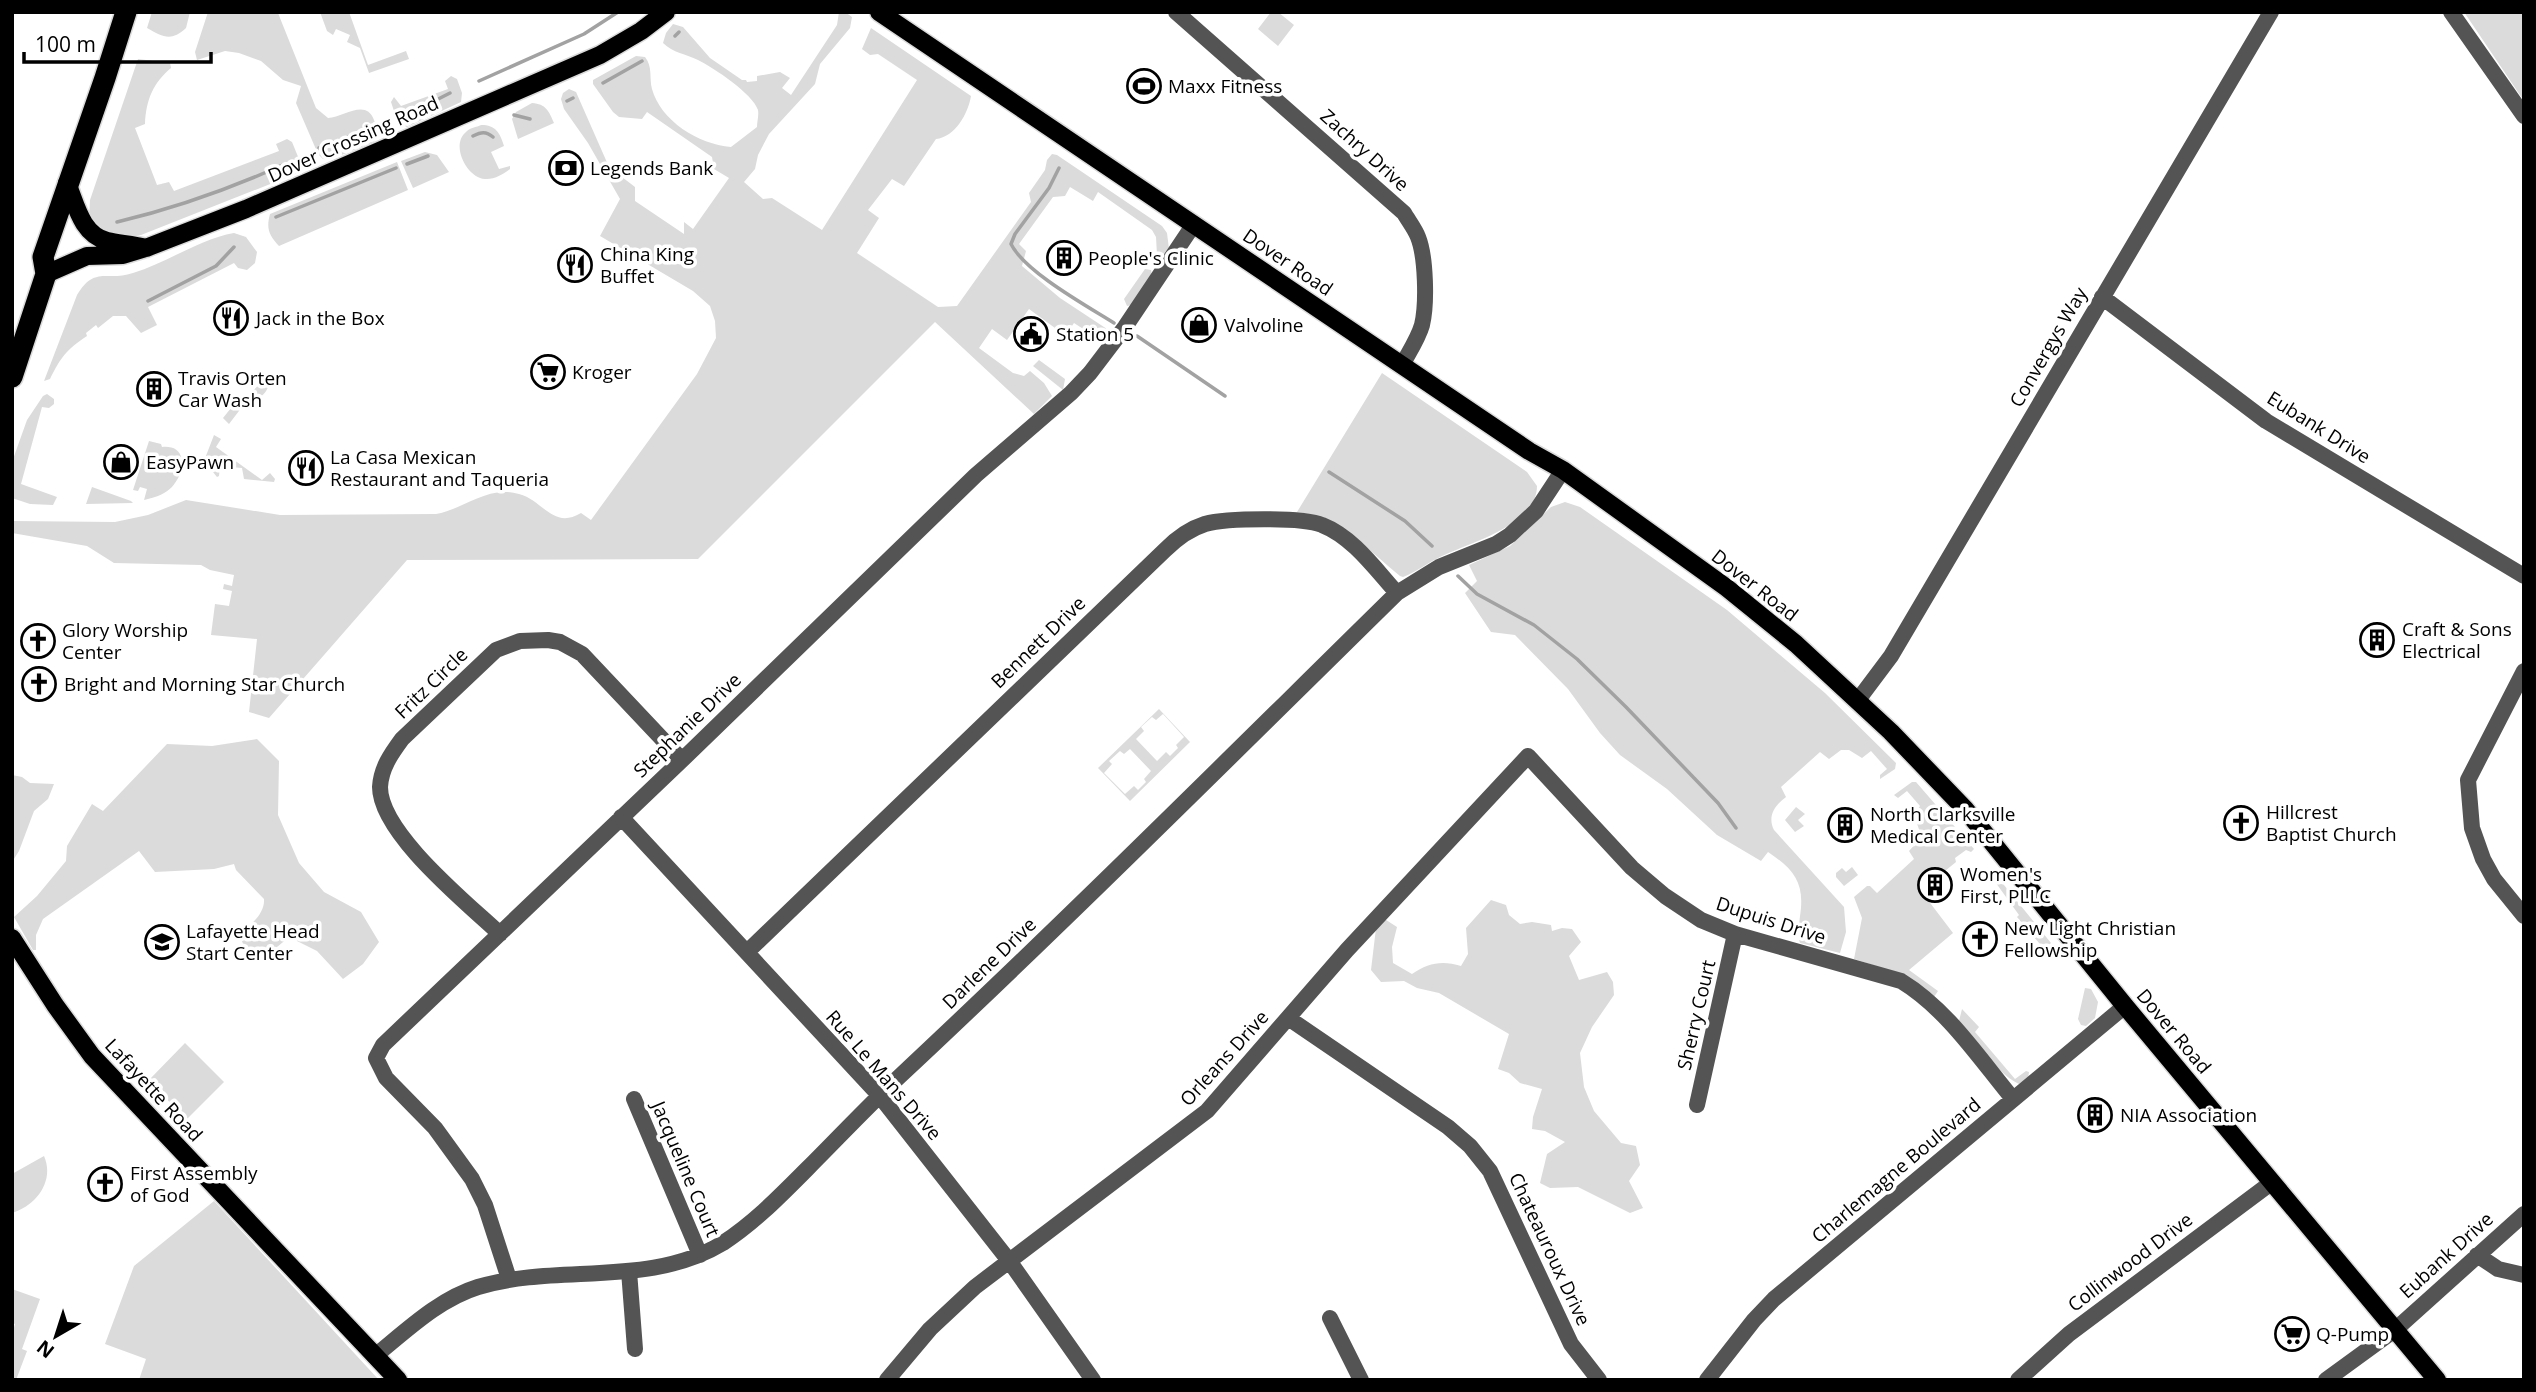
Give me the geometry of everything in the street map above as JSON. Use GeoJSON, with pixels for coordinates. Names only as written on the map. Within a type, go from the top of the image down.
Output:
{"type":"FeatureCollection","features":[{"type":"Feature","properties":{"kind":"highway"},"geometry":{"type":"LineString","coordinates":[[12,377],[46,274],[43,257],[126,12]]}},
{"type":"Feature","properties":{"kind":"main road","name":"Dover Crossing Road"},"geometry":{"type":"LineString","coordinates":[[46,274],[88,256],[123,255],[146,248],[246,209],[600,54],[641,31],[666,12]]}},
{"type":"Feature","properties":{"kind":"main road","name":"Dover Road"},"geometry":{"type":"LineString","coordinates":[[879,12],[1530,451],[1563,470],[1727,588],[1796,644],[1858,700],[1965,809],[2271,1183],[2396,1328],[2437,1380]]}},
{"type":"Feature","properties":{"kind":"main road"},"geometry":{"type":"LineString","coordinates":[[67,183],[86,228],[108,241],[126,242],[146,248]]}},
{"type":"Feature","properties":{"kind":"main road","name":"Lafayette Road"},"geometry":{"type":"LineString","coordinates":[[12,938],[92,1056],[398,1380]]}},
{"type":"Feature","properties":{"kind":"street","name":"Zachry Drive"},"geometry":{"type":"LineString","coordinates":[[1176,12],[1404,213],[1418,237],[1423,259],[1424,306],[1418,336],[1402,365]]}},
{"type":"Feature","properties":{"kind":"street","name":"Convergys Way"},"geometry":{"type":"LineString","coordinates":[[1858,700],[1891,656],[2270,12]]}},
{"type":"Feature","properties":{"kind":"street"},"geometry":{"type":"LineString","coordinates":[[2451,12],[2524,117]]}},
{"type":"Feature","properties":{"kind":"street","name":"Stephanie Drive"},"geometry":{"type":"LineString","coordinates":[[509,1279],[485,1205],[472,1179],[435,1128],[386,1078],[376,1058],[383,1045],[976,475],[1057,407],[1090,373],[1143,301],[1194,224]]}},
{"type":"Feature","properties":{"kind":"street","name":"Eubank Drive"},"geometry":{"type":"LineString","coordinates":[[2102,297],[2266,421],[2524,576]]}},
{"type":"Feature","properties":{"kind":"street","name":"Darlene Drive"},"geometry":{"type":"LineString","coordinates":[[375,1356],[440,1304],[475,1287],[509,1279],[629,1271],[671,1264],[700,1255],[724,1242],[763,1213],[1397,593],[1438,567],[1496,544],[1510,535],[1536,512],[1563,470]]}},
{"type":"Feature","properties":{"kind":"street","name":"Bennett Drive"},"geometry":{"type":"LineString","coordinates":[[747,952],[1185,533],[1209,523],[1219,522],[1290,520],[1321,524],[1348,541],[1397,593]]}},
{"type":"Feature","properties":{"kind":"street","name":"Fritz Circle"},"geometry":{"type":"LineString","coordinates":[[500,934],[408,845],[383,807],[380,788],[383,771],[389,756],[407,734],[496,650],[520,640],[548,639],[582,654],[682,760]]}},
{"type":"Feature","properties":{"kind":"street"},"geometry":{"type":"LineString","coordinates":[[2524,671],[2468,780],[2472,828],[2483,859],[2494,879],[2524,916]]}},
{"type":"Feature","properties":{"kind":"street","name":"Dupuis Drive"},"geometry":{"type":"LineString","coordinates":[[1528,756],[1632,868],[1665,896],[1701,920],[1735,934],[1901,981],[1915,989],[1937,1008],[2013,1099]]}},
{"type":"Feature","properties":{"kind":"street","name":"Orleans Drive"},"geometry":{"type":"LineString","coordinates":[[887,1380],[908,1353],[975,1287],[1207,1111],[1347,950],[1528,756]]}},
{"type":"Feature","properties":{"kind":"street","name":"Rue Le Mans Drive"},"geometry":{"type":"LineString","coordinates":[[621,817],[880,1096],[1010,1262],[1093,1380]]}},
{"type":"Feature","properties":{"kind":"street","name":"Sherry Court"},"geometry":{"type":"LineString","coordinates":[[1697,1105],[1735,934]]}},
{"type":"Feature","properties":{"kind":"street","name":"Charlemagne Boulevard"},"geometry":{"type":"LineString","coordinates":[[1707,1380],[1754,1320],[1774,1300],[2125,1006]]}},
{"type":"Feature","properties":{"kind":"street","name":"Chateauroux Drive"},"geometry":{"type":"LineString","coordinates":[[1288,1018],[1448,1126],[1470,1146],[1490,1171],[1504,1197],[1513,1222],[1571,1344],[1599,1380]]}},
{"type":"Feature","properties":{"kind":"street","name":"Jacqueline Court"},"geometry":{"type":"LineString","coordinates":[[634,1099],[700,1255]]}},
{"type":"Feature","properties":{"kind":"street","name":"Collinwood Drive"},"geometry":{"type":"LineString","coordinates":[[2018,1380],[2069,1334],[2271,1183]]}},
{"type":"Feature","properties":{"kind":"street","name":"Eubank Drive"},"geometry":{"type":"LineString","coordinates":[[2326,1380],[2396,1328],[2524,1214]]}},
{"type":"Feature","properties":{"kind":"street"},"geometry":{"type":"LineString","coordinates":[[2477,1255],[2498,1269],[2524,1275]]}},
{"type":"Feature","properties":{"kind":"street"},"geometry":{"type":"LineString","coordinates":[[629,1271],[635,1349]]}},
{"type":"Feature","properties":{"kind":"street"},"geometry":{"type":"LineString","coordinates":[[1330,1318],[1361,1380]]}},
{"type":"Feature","properties":{"kind":"shaded area"},"geometry":{"type":"Polygon","coordinates":[[[152,12],[190,12],[186,28],[167,37],[147,28],[152,12]]]}},
{"type":"Feature","properties":{"kind":"shaded area"},"geometry":{"type":"Polygon","coordinates":[[[208,12],[278,13],[316,108],[328,118],[354,110],[366,110],[376,126],[374,142],[329,160],[323,159],[318,154],[296,103],[301,86],[283,80],[261,61],[239,53],[225,51],[197,60],[195,52],[208,12]]]}},
{"type":"Feature","properties":{"kind":"shaded area"},"geometry":{"type":"Polygon","coordinates":[[[320,12],[349,12],[368,65],[406,51],[409,59],[369,73],[360,48],[347,42],[350,35],[336,29],[333,35],[327,31],[320,12]]]}},
{"type":"Feature","properties":{"kind":"shaded area"},"geometry":{"type":"Polygon","coordinates":[[[839,12],[845,12],[852,17],[850,28],[820,64],[815,84],[769,134],[758,155],[755,169],[744,182],[763,199],[772,198],[822,230],[917,80],[878,54],[870,55],[862,49],[871,28],[971,96],[959,124],[949,134],[936,139],[904,186],[892,179],[868,210],[879,218],[857,253],[938,307],[957,306],[1031,202],[1029,193],[1052,154],[1162,226],[1167,233],[1169,249],[1161,259],[1157,255],[1156,237],[1152,230],[1098,192],[1093,201],[1070,187],[1065,196],[1053,197],[1019,244],[1026,251],[1022,266],[1060,298],[1110,331],[1097,338],[1074,323],[1067,333],[1055,328],[1029,309],[1007,340],[992,329],[979,348],[1013,373],[1024,376],[1030,371],[1044,383],[1052,396],[1034,414],[935,322],[698,559],[407,560],[269,718],[249,712],[257,639],[211,635],[215,604],[229,606],[232,591],[223,589],[224,584],[232,586],[234,575],[210,570],[201,565],[114,563],[87,546],[12,533],[12,521],[115,522],[148,515],[186,500],[280,515],[436,514],[486,495],[507,492],[527,497],[555,516],[563,518],[581,513],[591,520],[697,374],[716,338],[715,321],[710,306],[693,291],[600,236],[620,199],[588,143],[564,109],[561,99],[563,93],[569,89],[576,92],[609,167],[635,187],[635,201],[684,234],[684,222],[693,229],[729,178],[714,169],[712,157],[647,112],[642,119],[619,117],[593,84],[593,80],[636,56],[645,57],[657,101],[672,121],[694,136],[731,147],[757,127],[758,110],[741,89],[723,75],[663,43],[673,24],[683,27],[710,58],[742,80],[757,81],[757,76],[780,72],[790,78],[782,88],[791,95],[837,25],[839,12]]]}},
{"type":"Feature","properties":{"kind":"shaded area"},"geometry":{"type":"Polygon","coordinates":[[[1271,12],[1278,12],[1294,25],[1278,46],[1258,29],[1271,12]]]}},
{"type":"Feature","properties":{"kind":"shaded area"},"geometry":{"type":"Polygon","coordinates":[[[2464,12],[2524,12],[2524,101],[2464,12]]]}},
{"type":"Feature","properties":{"kind":"shaded area"},"geometry":{"type":"Polygon","coordinates":[[[138,59],[170,63],[171,68],[159,80],[152,93],[145,124],[135,128],[157,185],[169,182],[174,191],[279,151],[276,144],[287,139],[292,142],[301,164],[298,173],[141,235],[118,237],[101,230],[89,220],[90,200],[138,59]]]}},
{"type":"Feature","properties":{"kind":"shaded area"},"geometry":{"type":"Polygon","coordinates":[[[451,76],[457,79],[462,93],[461,102],[407,127],[398,123],[391,102],[394,97],[401,106],[448,89],[445,81],[451,76]]]}},
{"type":"Feature","properties":{"kind":"shaded area"},"geometry":{"type":"Polygon","coordinates":[[[532,103],[546,109],[554,123],[518,139],[512,119],[516,112],[532,103]]]}},
{"type":"Feature","properties":{"kind":"shaded area"},"geometry":{"type":"Polygon","coordinates":[[[481,125],[494,128],[501,137],[504,146],[491,152],[499,169],[510,166],[508,171],[491,179],[472,173],[460,152],[461,138],[469,130],[481,125]]]}},
{"type":"Feature","properties":{"kind":"shaded area"},"geometry":{"type":"Polygon","coordinates":[[[425,152],[437,155],[449,172],[413,188],[401,161],[425,152]]]}},
{"type":"Feature","properties":{"kind":"shaded area"},"geometry":{"type":"Polygon","coordinates":[[[397,162],[408,190],[279,246],[271,235],[268,228],[270,214],[397,162]]]}},
{"type":"Feature","properties":{"kind":"shaded area"},"geometry":{"type":"Polygon","coordinates":[[[234,233],[246,237],[257,252],[255,263],[247,270],[238,268],[234,263],[148,307],[157,325],[141,333],[126,316],[113,316],[98,328],[96,325],[65,354],[50,379],[44,381],[77,295],[90,280],[133,273],[209,240],[234,233]]]}},
{"type":"Feature","properties":{"kind":"shaded area"},"geometry":{"type":"Polygon","coordinates":[[[1145,269],[1151,270],[1152,276],[1132,305],[1127,306],[1124,299],[1145,269]]]}},
{"type":"Feature","properties":{"kind":"shaded area"},"geometry":{"type":"Polygon","coordinates":[[[1039,360],[1065,379],[1063,390],[1033,366],[1039,360]]]}},
{"type":"Feature","properties":{"kind":"shaded area"},"geometry":{"type":"Polygon","coordinates":[[[1382,373],[1527,472],[1537,486],[1534,500],[1526,512],[1514,522],[1403,577],[1340,528],[1326,520],[1297,512],[1382,373]]]}},
{"type":"Feature","properties":{"kind":"shaded area"},"geometry":{"type":"Polygon","coordinates":[[[265,378],[270,382],[268,387],[263,395],[256,398],[252,392],[265,378]]]}},
{"type":"Feature","properties":{"kind":"shaded area"},"geometry":{"type":"Polygon","coordinates":[[[47,394],[54,399],[54,404],[49,408],[42,407],[21,484],[57,497],[53,505],[30,504],[12,498],[12,462],[27,420],[47,394]]]}},
{"type":"Feature","properties":{"kind":"shaded area"},"geometry":{"type":"Polygon","coordinates":[[[235,403],[241,404],[242,407],[229,424],[223,418],[235,403]]]}},
{"type":"Feature","properties":{"kind":"shaded area"},"geometry":{"type":"Polygon","coordinates":[[[214,435],[221,439],[216,447],[262,480],[270,473],[275,479],[274,482],[244,479],[242,468],[220,466],[217,477],[204,461],[214,435]]]}},
{"type":"Feature","properties":{"kind":"shaded area"},"geometry":{"type":"Polygon","coordinates":[[[149,441],[175,449],[182,460],[186,460],[172,487],[161,495],[144,500],[147,489],[140,487],[138,491],[133,490],[149,441]]]}},
{"type":"Feature","properties":{"kind":"shaded area"},"geometry":{"type":"Polygon","coordinates":[[[92,487],[131,501],[133,503],[86,504],[92,487]]]}},
{"type":"Feature","properties":{"kind":"shaded area"},"geometry":{"type":"Polygon","coordinates":[[[1565,502],[1580,507],[1727,610],[1825,693],[1896,763],[1895,769],[1880,779],[1880,775],[1887,769],[1871,751],[1862,758],[1849,750],[1841,750],[1829,759],[1820,752],[1781,787],[1786,797],[1778,804],[1772,816],[1774,830],[1844,907],[1846,932],[1840,953],[1800,943],[1798,933],[1801,895],[1796,879],[1785,865],[1768,852],[1761,861],[1717,835],[1667,789],[1620,755],[1568,689],[1515,635],[1491,632],[1465,593],[1477,581],[1469,565],[1510,546],[1551,507],[1565,502]]]}},
{"type":"Feature","properties":{"kind":"shaded area"},"geometry":{"type":"Polygon","coordinates":[[[1159,709],[1190,742],[1130,801],[1098,768],[1159,709]],[[1163,714],[1156,720],[1152,717],[1141,727],[1144,731],[1136,739],[1157,761],[1166,752],[1170,756],[1184,737],[1163,714]],[[1130,749],[1124,754],[1120,751],[1109,761],[1112,764],[1104,773],[1125,794],[1134,786],[1138,790],[1151,771],[1130,749]]]}},
{"type":"Feature","properties":{"kind":"shaded area"},"geometry":{"type":"Polygon","coordinates":[[[257,739],[279,761],[278,815],[299,863],[324,892],[361,912],[379,942],[363,964],[343,979],[317,951],[289,937],[264,958],[252,962],[240,935],[259,914],[264,899],[236,870],[234,864],[214,869],[155,872],[139,851],[43,919],[36,935],[36,950],[33,950],[14,917],[37,896],[66,861],[67,846],[92,804],[103,811],[167,744],[212,746],[257,739]]]}},
{"type":"Feature","properties":{"kind":"shaded area"},"geometry":{"type":"Polygon","coordinates":[[[12,775],[22,777],[30,783],[54,784],[48,799],[34,811],[12,862],[12,775]]]}},
{"type":"Feature","properties":{"kind":"shaded area"},"geometry":{"type":"Polygon","coordinates":[[[1916,782],[1974,849],[1971,852],[1966,850],[1955,858],[1956,862],[1945,871],[1941,868],[1918,887],[1953,933],[1909,970],[1938,991],[1934,997],[1906,978],[1854,959],[1862,918],[1854,897],[1867,886],[1877,893],[1914,859],[1909,851],[1921,835],[1914,815],[1920,806],[1907,791],[1898,798],[1894,795],[1916,782]]]}},
{"type":"Feature","properties":{"kind":"shaded area"},"geometry":{"type":"Polygon","coordinates":[[[1796,807],[1805,814],[1798,820],[1804,826],[1795,832],[1785,820],[1796,807]]]}},
{"type":"Feature","properties":{"kind":"shaded area"},"geometry":{"type":"Polygon","coordinates":[[[1852,867],[1858,875],[1844,886],[1836,873],[1842,868],[1846,872],[1852,867]]]}},
{"type":"Feature","properties":{"kind":"shaded area"},"geometry":{"type":"Polygon","coordinates":[[[1991,869],[2051,943],[2045,950],[2017,917],[2019,915],[1988,872],[1991,869]]]}},
{"type":"Feature","properties":{"kind":"shaded area"},"geometry":{"type":"Polygon","coordinates":[[[1491,900],[1506,905],[1509,915],[1520,924],[1532,922],[1551,925],[1552,931],[1572,929],[1581,942],[1569,956],[1579,980],[1607,972],[1613,982],[1614,995],[1592,1027],[1580,1053],[1584,1087],[1594,1111],[1621,1143],[1636,1146],[1640,1165],[1629,1181],[1643,1208],[1630,1213],[1578,1187],[1550,1188],[1540,1183],[1547,1154],[1565,1142],[1545,1131],[1532,1129],[1542,1089],[1520,1083],[1509,1073],[1498,1069],[1509,1034],[1439,993],[1417,988],[1404,981],[1381,982],[1371,970],[1376,928],[1383,918],[1397,927],[1392,947],[1393,963],[1412,974],[1435,964],[1461,966],[1468,954],[1466,928],[1491,900]]]}},
{"type":"Feature","properties":{"kind":"shaded area"},"geometry":{"type":"Polygon","coordinates":[[[2085,988],[2091,989],[2098,1002],[2095,1018],[2086,1026],[2081,1025],[2078,1019],[2085,988]]]}},
{"type":"Feature","properties":{"kind":"shaded area"},"geometry":{"type":"Polygon","coordinates":[[[1962,1009],[1979,1027],[1975,1032],[2015,1079],[2026,1071],[2029,1072],[2028,1079],[2022,1085],[1996,1067],[1971,1038],[1959,1021],[1962,1009]]]}},
{"type":"Feature","properties":{"kind":"shaded area"},"geometry":{"type":"Polygon","coordinates":[[[185,1043],[224,1082],[187,1119],[148,1081],[185,1043]]]}},
{"type":"Feature","properties":{"kind":"shaded area"},"geometry":{"type":"Polygon","coordinates":[[[44,1156],[47,1174],[41,1191],[29,1205],[12,1213],[12,1174],[44,1156]]]}},
{"type":"Feature","properties":{"kind":"shaded area"},"geometry":{"type":"Polygon","coordinates":[[[214,1201],[379,1380],[139,1380],[146,1359],[105,1344],[134,1266],[214,1201]]]}},
{"type":"Feature","properties":{"kind":"shaded area"},"geometry":{"type":"Polygon","coordinates":[[[12,1289],[40,1299],[22,1349],[27,1351],[16,1380],[12,1380],[12,1335],[15,1324],[12,1323],[12,1289]]]}},
{"type":"Feature","properties":{"kind":"waterway"},"geometry":{"type":"LineString","coordinates":[[479,81],[584,34],[618,12]]}},
{"type":"Feature","properties":{"kind":"waterway"},"geometry":{"type":"LineString","coordinates":[[675,36],[679,32]]}},
{"type":"Feature","properties":{"kind":"waterway"},"geometry":{"type":"LineString","coordinates":[[603,83],[642,61]]}},
{"type":"Feature","properties":{"kind":"waterway"},"geometry":{"type":"LineString","coordinates":[[401,118],[450,93]]}},
{"type":"Feature","properties":{"kind":"waterway"},"geometry":{"type":"LineString","coordinates":[[567,101],[573,98]]}},
{"type":"Feature","properties":{"kind":"waterway"},"geometry":{"type":"LineString","coordinates":[[514,115],[530,119]]}},
{"type":"Feature","properties":{"kind":"waterway"},"geometry":{"type":"LineString","coordinates":[[319,148],[364,131]]}},
{"type":"Feature","properties":{"kind":"waterway"},"geometry":{"type":"LineString","coordinates":[[473,136],[483,133],[493,137]]}},
{"type":"Feature","properties":{"kind":"waterway"},"geometry":{"type":"LineString","coordinates":[[407,164],[428,156]]}},
{"type":"Feature","properties":{"kind":"waterway"},"geometry":{"type":"LineString","coordinates":[[117,222],[204,197],[287,163]]}},
{"type":"Feature","properties":{"kind":"waterway"},"geometry":{"type":"LineString","coordinates":[[276,217],[396,168]]}},
{"type":"Feature","properties":{"kind":"waterway"},"geometry":{"type":"LineString","coordinates":[[1059,168],[1049,188],[1015,234],[1011,244],[1018,255],[1043,277],[1114,323]]}},
{"type":"Feature","properties":{"kind":"waterway"},"geometry":{"type":"LineString","coordinates":[[148,301],[216,266],[234,247]]}},
{"type":"Feature","properties":{"kind":"waterway"},"geometry":{"type":"LineString","coordinates":[[1137,336],[1225,396]]}},
{"type":"Feature","properties":{"kind":"waterway"},"geometry":{"type":"LineString","coordinates":[[1329,472],[1405,521],[1432,546]]}},
{"type":"Feature","properties":{"kind":"waterway"},"geometry":{"type":"LineString","coordinates":[[1458,576],[1477,594],[1534,625],[1577,659],[1718,803],[1736,828]]}},
{"type":"Feature","properties":{"kind":"place","name":"Maxx Fitness"},"geometry":{"type":"Point","coordinates":[1144,86]}},
{"type":"Feature","properties":{"kind":"place","name":"Legends Bank"},"geometry":{"type":"Point","coordinates":[566,168]}},
{"type":"Feature","properties":{"kind":"place","name":"People's Clinic"},"geometry":{"type":"Point","coordinates":[1064,258]}},
{"type":"Feature","properties":{"kind":"place","name":"China King Buffet"},"geometry":{"type":"Point","coordinates":[575,265]}},
{"type":"Feature","properties":{"kind":"place","name":"Jack in the Box"},"geometry":{"type":"Point","coordinates":[231,318]}},
{"type":"Feature","properties":{"kind":"place","name":"Valvoline"},"geometry":{"type":"Point","coordinates":[1199,325]}},
{"type":"Feature","properties":{"kind":"place","name":"Station 5"},"geometry":{"type":"Point","coordinates":[1031,334]}},
{"type":"Feature","properties":{"kind":"place","name":"Kroger"},"geometry":{"type":"Point","coordinates":[548,372]}},
{"type":"Feature","properties":{"kind":"place","name":"Travis Orten Car Wash"},"geometry":{"type":"Point","coordinates":[154,389]}},
{"type":"Feature","properties":{"kind":"place","name":"EasyPawn"},"geometry":{"type":"Point","coordinates":[121,462]}},
{"type":"Feature","properties":{"kind":"place","name":"La Casa Mexican Restaurant and Taqueria"},"geometry":{"type":"Point","coordinates":[306,468]}},
{"type":"Feature","properties":{"kind":"place","name":"Craft & Sons Electrical"},"geometry":{"type":"Point","coordinates":[2377,640]}},
{"type":"Feature","properties":{"kind":"place","name":"Glory Worship Center"},"geometry":{"type":"Point","coordinates":[38,641]}},
{"type":"Feature","properties":{"kind":"place","name":"Bright and Morning Star Church"},"geometry":{"type":"Point","coordinates":[39,684]}},
{"type":"Feature","properties":{"kind":"place","name":"Hillcrest Baptist Church"},"geometry":{"type":"Point","coordinates":[2241,823]}},
{"type":"Feature","properties":{"kind":"place","name":"North Clarksville Medical Center"},"geometry":{"type":"Point","coordinates":[1845,825]}},
{"type":"Feature","properties":{"kind":"place","name":"Women's First, PLLC"},"geometry":{"type":"Point","coordinates":[1935,885]}},
{"type":"Feature","properties":{"kind":"place","name":"New Light Christian Fellowship"},"geometry":{"type":"Point","coordinates":[1980,939]}},
{"type":"Feature","properties":{"kind":"place","name":"Lafayette Head Start Center"},"geometry":{"type":"Point","coordinates":[162,942]}},
{"type":"Feature","properties":{"kind":"place","name":"NIA Association"},"geometry":{"type":"Point","coordinates":[2095,1115]}},
{"type":"Feature","properties":{"kind":"place","name":"First Assembly of God"},"geometry":{"type":"Point","coordinates":[105,1184]}},
{"type":"Feature","properties":{"kind":"place","name":"Q-Pump"},"geometry":{"type":"Point","coordinates":[2292,1334]}}]}
